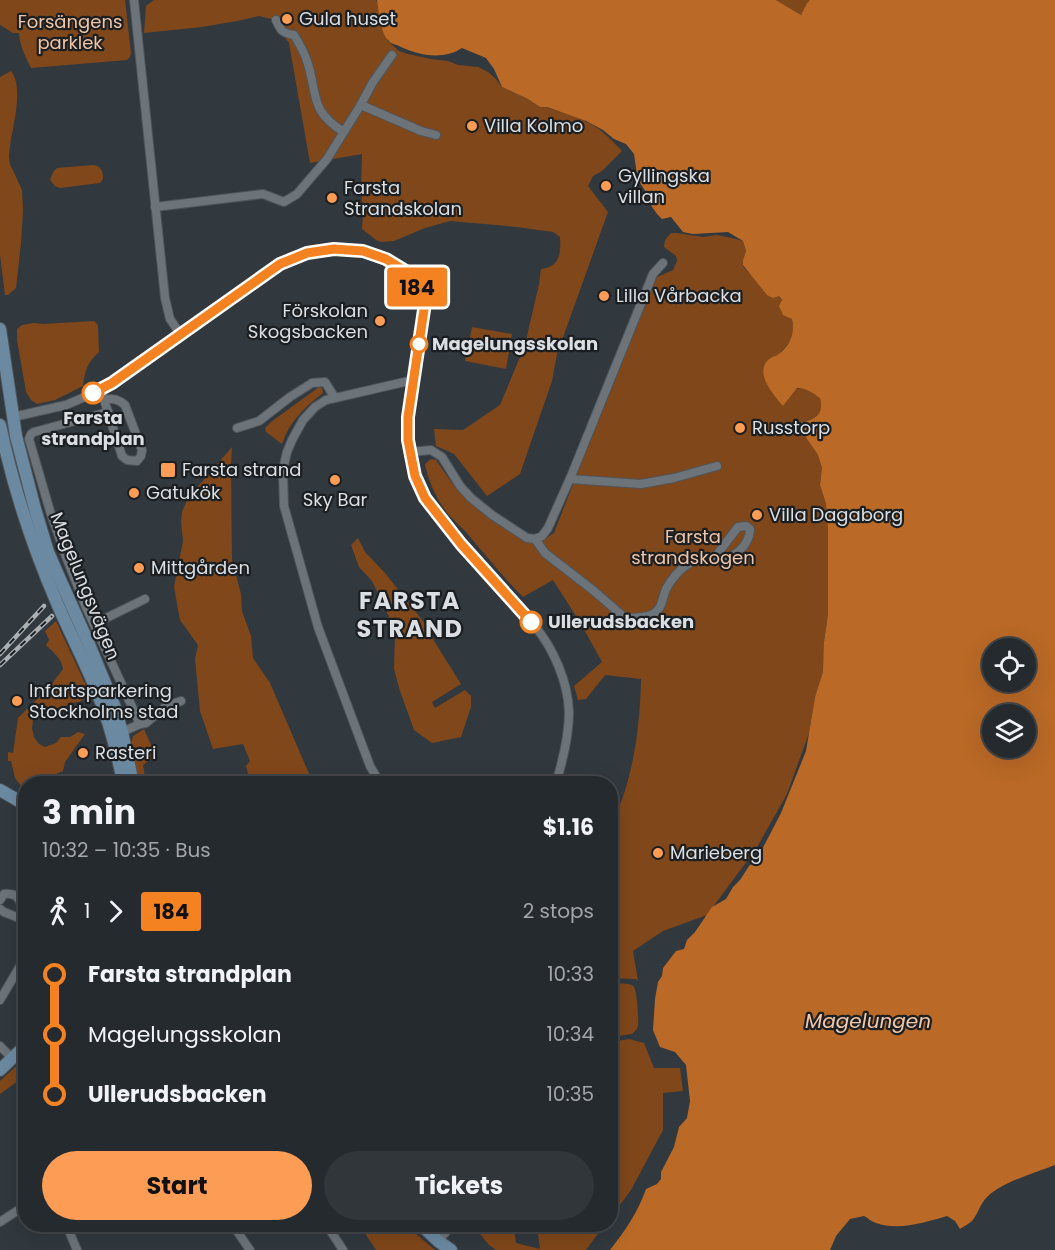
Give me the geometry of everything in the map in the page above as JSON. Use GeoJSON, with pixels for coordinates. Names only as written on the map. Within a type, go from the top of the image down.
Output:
{"type":"FeatureCollection","features":[{"type":"Feature","properties":{"kind":"main road","name":"Magelungsvägen"},"geometry":{"type":"LineString","coordinates":[[0,329],[16,436],[48,552],[106,683],[122,732],[131,776]]}},
{"type":"Feature","properties":{"kind":"main road"},"geometry":{"type":"LineString","coordinates":[[0,420],[13,417]]}},
{"type":"Feature","properties":{"kind":"main road","name":"Magelungsvägen"},"geometry":{"type":"LineString","coordinates":[[0,425],[20,508],[57,603],[110,726],[121,776]]}},
{"type":"Feature","properties":{"kind":"main road"},"geometry":{"type":"LineString","coordinates":[[0,790],[18,800]]}},
{"type":"Feature","properties":{"kind":"main road"},"geometry":{"type":"LineString","coordinates":[[0,1070],[18,1052]]}},
{"type":"Feature","properties":{"kind":"main road"},"geometry":{"type":"LineString","coordinates":[[428,1232],[451,1250]]}},
{"type":"Feature","properties":{"kind":"street"},"geometry":{"type":"LineString","coordinates":[[134,0],[167,309],[170,319],[181,335]]}},
{"type":"Feature","properties":{"kind":"street"},"geometry":{"type":"LineString","coordinates":[[276,20],[284,33],[294,35],[306,60],[316,103],[322,115],[330,124],[344,132]]}},
{"type":"Feature","properties":{"kind":"street"},"geometry":{"type":"LineString","coordinates":[[155,207],[263,194],[284,202],[297,194],[327,159],[373,82],[392,55]]}},
{"type":"Feature","properties":{"kind":"street"},"geometry":{"type":"LineString","coordinates":[[361,105],[436,135]]}},
{"type":"Feature","properties":{"kind":"street"},"geometry":{"type":"LineString","coordinates":[[13,417],[66,405],[101,390],[280,264],[293,258],[307,253],[334,249],[363,251],[386,259],[404,270],[415,282],[425,303],[408,417],[408,440],[415,476],[425,498],[461,544],[535,626],[556,659],[561,670],[568,712],[563,760],[558,776]]}},
{"type":"Feature","properties":{"kind":"street"},"geometry":{"type":"LineString","coordinates":[[410,452],[431,450],[442,457],[460,486],[492,515],[527,538],[535,539],[542,536],[548,528],[570,479],[653,274],[663,263]]}},
{"type":"Feature","properties":{"kind":"street"},"geometry":{"type":"LineString","coordinates":[[376,776],[370,766],[318,627],[285,506],[283,475],[287,452],[292,440],[303,420],[315,407],[326,400],[413,380]]}},
{"type":"Feature","properties":{"kind":"street"},"geometry":{"type":"LineString","coordinates":[[237,428],[259,421],[312,383],[325,382],[335,398]]}},
{"type":"Feature","properties":{"kind":"street"},"geometry":{"type":"LineString","coordinates":[[101,390],[104,400],[122,456],[127,460],[137,461],[142,450],[124,405],[119,400],[104,400]]}},
{"type":"Feature","properties":{"kind":"street"},"geometry":{"type":"LineString","coordinates":[[108,412],[34,432],[29,439],[57,532],[85,605],[140,724]]}},
{"type":"Feature","properties":{"kind":"street"},"geometry":{"type":"LineString","coordinates":[[570,479],[641,484],[717,466]]}},
{"type":"Feature","properties":{"kind":"street"},"geometry":{"type":"LineString","coordinates":[[535,539],[545,553],[625,618],[653,614],[659,609],[665,590],[680,571],[690,563],[715,557]]}},
{"type":"Feature","properties":{"kind":"street"},"geometry":{"type":"LineString","coordinates":[[94,624],[145,599]]}},
{"type":"Feature","properties":{"kind":"street"},"geometry":{"type":"LineString","coordinates":[[122,732],[146,723],[165,707],[181,701]]}},
{"type":"Feature","properties":{"kind":"street"},"geometry":{"type":"LineString","coordinates":[[0,900],[4,894],[8,893],[18,898]]}},
{"type":"Feature","properties":{"kind":"street"},"geometry":{"type":"LineString","coordinates":[[0,909],[18,919]]}},
{"type":"Feature","properties":{"kind":"street"},"geometry":{"type":"LineString","coordinates":[[0,1000],[18,970]]}},
{"type":"Feature","properties":{"kind":"street"},"geometry":{"type":"LineString","coordinates":[[0,1046],[12,1058]]}},
{"type":"Feature","properties":{"kind":"street"},"geometry":{"type":"LineString","coordinates":[[0,1222],[18,1210]]}},
{"type":"Feature","properties":{"kind":"street"},"geometry":{"type":"LineString","coordinates":[[69,1232],[77,1250]]}},
{"type":"Feature","properties":{"kind":"street"},"geometry":{"type":"LineString","coordinates":[[238,1232],[250,1250]]}},
{"type":"Feature","properties":{"kind":"street"},"geometry":{"type":"LineString","coordinates":[[331,1232],[343,1250]]}},
{"type":"Feature","properties":{"kind":"street"},"geometry":{"type":"LineString","coordinates":[[438,1241],[446,1232]]}},
{"type":"Feature","properties":{"kind":"green space","name":"Forsängens parklek"},"geometry":{"type":"Polygon","coordinates":[[[0,0],[125,0],[130,57],[127,60],[31,68],[19,33],[13,33],[0,25],[0,0]]]}},
{"type":"Feature","properties":{"kind":"green space"},"geometry":{"type":"Polygon","coordinates":[[[154,0],[376,0],[381,8],[388,41],[399,51],[458,65],[478,67],[488,72],[502,87],[540,107],[546,107],[595,126],[622,151],[602,171],[593,176],[588,186],[608,212],[557,354],[552,381],[520,474],[487,496],[454,454],[436,446],[434,429],[463,430],[500,405],[525,345],[541,269],[556,262],[560,237],[553,232],[450,221],[425,228],[394,241],[376,240],[362,229],[362,154],[310,163],[289,43],[271,19],[259,16],[202,27],[144,33],[146,6],[154,0]]]}},
{"type":"Feature","properties":{"kind":"green space"},"geometry":{"type":"Polygon","coordinates":[[[776,0],[810,0],[801,15],[776,0]]]}},
{"type":"Feature","properties":{"kind":"green space"},"geometry":{"type":"Polygon","coordinates":[[[11,71],[17,89],[17,101],[9,158],[22,190],[23,211],[16,288],[5,295],[0,255],[0,77],[11,71]]]}},
{"type":"Feature","properties":{"kind":"green space"},"geometry":{"type":"Polygon","coordinates":[[[98,166],[102,171],[103,179],[100,183],[60,188],[50,180],[57,168],[98,166]]]}},
{"type":"Feature","properties":{"kind":"green space","name":"Farsta strandskogen"},"geometry":{"type":"Polygon","coordinates":[[[671,233],[677,233],[703,237],[717,235],[743,241],[746,251],[743,266],[779,296],[792,319],[793,338],[780,353],[783,406],[796,389],[804,388],[821,398],[822,404],[816,416],[796,423],[818,455],[822,468],[820,485],[826,504],[828,531],[828,614],[824,642],[824,672],[815,697],[809,733],[787,794],[756,849],[707,915],[663,931],[633,951],[638,981],[618,978],[618,810],[634,755],[641,679],[605,675],[586,699],[578,700],[574,686],[602,662],[553,580],[523,597],[448,514],[440,503],[428,477],[425,464],[431,459],[436,460],[454,486],[475,507],[497,523],[543,540],[554,533],[650,287],[657,277],[673,270],[677,261],[676,256],[664,247],[665,240],[671,233]]]}},
{"type":"Feature","properties":{"kind":"green space"},"geometry":{"type":"Polygon","coordinates":[[[94,321],[98,325],[99,352],[87,367],[83,386],[55,400],[37,404],[31,400],[26,392],[17,329],[22,325],[34,323],[94,321]]]}},
{"type":"Feature","properties":{"kind":"green space"},"geometry":{"type":"Polygon","coordinates":[[[472,327],[512,334],[506,369],[465,361],[472,327]]]}},
{"type":"Feature","properties":{"kind":"green space"},"geometry":{"type":"Polygon","coordinates":[[[319,387],[322,388],[323,393],[299,415],[282,444],[266,432],[265,428],[271,422],[319,387]]]}},
{"type":"Feature","properties":{"kind":"green space"},"geometry":{"type":"Polygon","coordinates":[[[232,447],[232,560],[241,594],[242,611],[251,636],[253,658],[270,683],[310,776],[249,776],[246,766],[250,761],[243,744],[213,749],[200,711],[195,659],[198,645],[180,620],[174,587],[183,541],[182,512],[188,498],[232,447]]]}},
{"type":"Feature","properties":{"kind":"green space"},"geometry":{"type":"Polygon","coordinates":[[[358,538],[365,552],[385,573],[430,630],[431,636],[461,684],[432,702],[435,708],[465,690],[471,696],[471,707],[461,737],[432,743],[414,730],[394,669],[395,635],[392,623],[372,581],[359,567],[351,545],[358,538]]]}},
{"type":"Feature","properties":{"kind":"green space"},"geometry":{"type":"Polygon","coordinates":[[[56,621],[88,690],[88,697],[64,707],[39,713],[33,720],[34,737],[39,744],[45,747],[56,743],[61,737],[70,737],[78,732],[85,734],[65,762],[63,771],[51,776],[18,776],[18,782],[11,761],[8,761],[8,752],[13,753],[18,718],[51,685],[63,669],[59,659],[46,645],[49,640],[45,631],[56,621]]]}},
{"type":"Feature","properties":{"kind":"green space"},"geometry":{"type":"Polygon","coordinates":[[[144,729],[156,756],[143,765],[145,776],[136,776],[130,747],[133,736],[144,729]]]}},
{"type":"Feature","properties":{"kind":"green space"},"geometry":{"type":"Polygon","coordinates":[[[618,984],[634,987],[638,1023],[637,1029],[632,1034],[618,1036],[618,984]]]}},
{"type":"Feature","properties":{"kind":"green space"},"geometry":{"type":"Polygon","coordinates":[[[629,1039],[644,1043],[654,1068],[680,1068],[683,1091],[663,1093],[663,1130],[631,1190],[618,1208],[618,1041],[629,1039]]]}},
{"type":"Feature","properties":{"kind":"green space"},"geometry":{"type":"Polygon","coordinates":[[[18,1064],[18,1081],[0,1094],[0,1081],[18,1064]]]}},
{"type":"Feature","properties":{"kind":"green space"},"geometry":{"type":"Polygon","coordinates":[[[364,1232],[414,1232],[435,1250],[376,1250],[364,1232]]]}},
{"type":"Feature","properties":{"kind":"green space"},"geometry":{"type":"Polygon","coordinates":[[[478,1232],[514,1232],[516,1243],[540,1249],[538,1232],[560,1234],[561,1232],[599,1232],[586,1250],[496,1250],[478,1232]]]}},
{"type":"Feature","properties":{"kind":"water","name":"Magelungen"},"geometry":{"type":"Polygon","coordinates":[[[377,0],[776,0],[801,15],[810,0],[1055,0],[1055,1165],[1010,1182],[994,1191],[985,1200],[972,1221],[960,1229],[955,1221],[947,1216],[912,1225],[894,1226],[874,1222],[864,1216],[850,1219],[836,1236],[830,1250],[610,1250],[631,1221],[646,1189],[657,1184],[661,1179],[661,1172],[674,1147],[679,1127],[687,1118],[690,1101],[686,1065],[675,1052],[660,1047],[653,1030],[655,999],[663,968],[676,951],[684,949],[687,940],[712,907],[726,899],[749,866],[757,859],[781,813],[806,751],[815,697],[823,672],[828,614],[828,531],[826,504],[820,485],[822,468],[818,455],[796,423],[807,421],[819,414],[820,398],[797,388],[783,406],[767,385],[763,372],[764,366],[769,359],[784,350],[789,342],[793,329],[792,319],[783,315],[779,306],[782,300],[779,296],[773,298],[767,295],[743,265],[746,251],[743,241],[728,232],[693,234],[683,232],[671,217],[662,219],[650,204],[637,175],[634,154],[626,144],[586,121],[547,107],[540,107],[502,87],[486,58],[462,48],[438,55],[413,52],[392,43],[386,37],[380,22],[377,0]]]}},
{"type":"Feature","properties":{"kind":"railway"},"geometry":{"type":"LineString","coordinates":[[0,654],[44,606]]}},
{"type":"Feature","properties":{"kind":"railway"},"geometry":{"type":"LineString","coordinates":[[0,665],[52,616]]}},
{"type":"Feature","properties":{"kind":"bus line","name":"184"},"geometry":{"type":"LineString","coordinates":[[93,393],[112,383],[280,264],[293,258],[307,253],[334,249],[363,251],[386,259],[404,270],[415,282],[425,303],[408,417],[408,440],[415,476],[425,498],[461,544],[531,622]]}},
{"type":"Feature","properties":{"kind":"place","name":"Gula huset"},"geometry":{"type":"Point","coordinates":[287,19]}},
{"type":"Feature","properties":{"kind":"place","name":"Villa Kolmo"},"geometry":{"type":"Point","coordinates":[472,126]}},
{"type":"Feature","properties":{"kind":"place","name":"Gyllingska villan"},"geometry":{"type":"Point","coordinates":[606,186]}},
{"type":"Feature","properties":{"kind":"place","name":"Farsta Strandskolan"},"geometry":{"type":"Point","coordinates":[332,198]}},
{"type":"Feature","properties":{"kind":"place","name":"Lilla Vårbacka"},"geometry":{"type":"Point","coordinates":[604,296]}},
{"type":"Feature","properties":{"kind":"place","name":"Förskolan Skogsbacken"},"geometry":{"type":"Point","coordinates":[380,321]}},
{"type":"Feature","properties":{"kind":"place","name":"Magelungsskolan"},"geometry":{"type":"Point","coordinates":[419,344]}},
{"type":"Feature","properties":{"kind":"place","name":"Farsta strandplan"},"geometry":{"type":"Point","coordinates":[93,393]}},
{"type":"Feature","properties":{"kind":"place","name":"Russtorp"},"geometry":{"type":"Point","coordinates":[740,428]}},
{"type":"Feature","properties":{"kind":"place","name":"Farsta strand"},"geometry":{"type":"Point","coordinates":[168,470]}},
{"type":"Feature","properties":{"kind":"place","name":"Sky Bar"},"geometry":{"type":"Point","coordinates":[335,480]}},
{"type":"Feature","properties":{"kind":"place","name":"Gatukök"},"geometry":{"type":"Point","coordinates":[134,493]}},
{"type":"Feature","properties":{"kind":"place","name":"Villa Dagaborg"},"geometry":{"type":"Point","coordinates":[757,515]}},
{"type":"Feature","properties":{"kind":"place","name":"Mittgården"},"geometry":{"type":"Point","coordinates":[139,568]}},
{"type":"Feature","properties":{"kind":"place","name":"Ullerudsbacken"},"geometry":{"type":"Point","coordinates":[531,622]}},
{"type":"Feature","properties":{"kind":"place","name":"Infartsparkering Stockholms stad"},"geometry":{"type":"Point","coordinates":[17,701]}},
{"type":"Feature","properties":{"kind":"place","name":"Rasteri"},"geometry":{"type":"Point","coordinates":[83,753]}},
{"type":"Feature","properties":{"kind":"place","name":"Marieberg"},"geometry":{"type":"Point","coordinates":[658,853]}},
{"type":"Feature","properties":{"kind":"district","name":"FARSTA STRAND"},"geometry":{"type":"Point","coordinates":[410,615]}}]}
